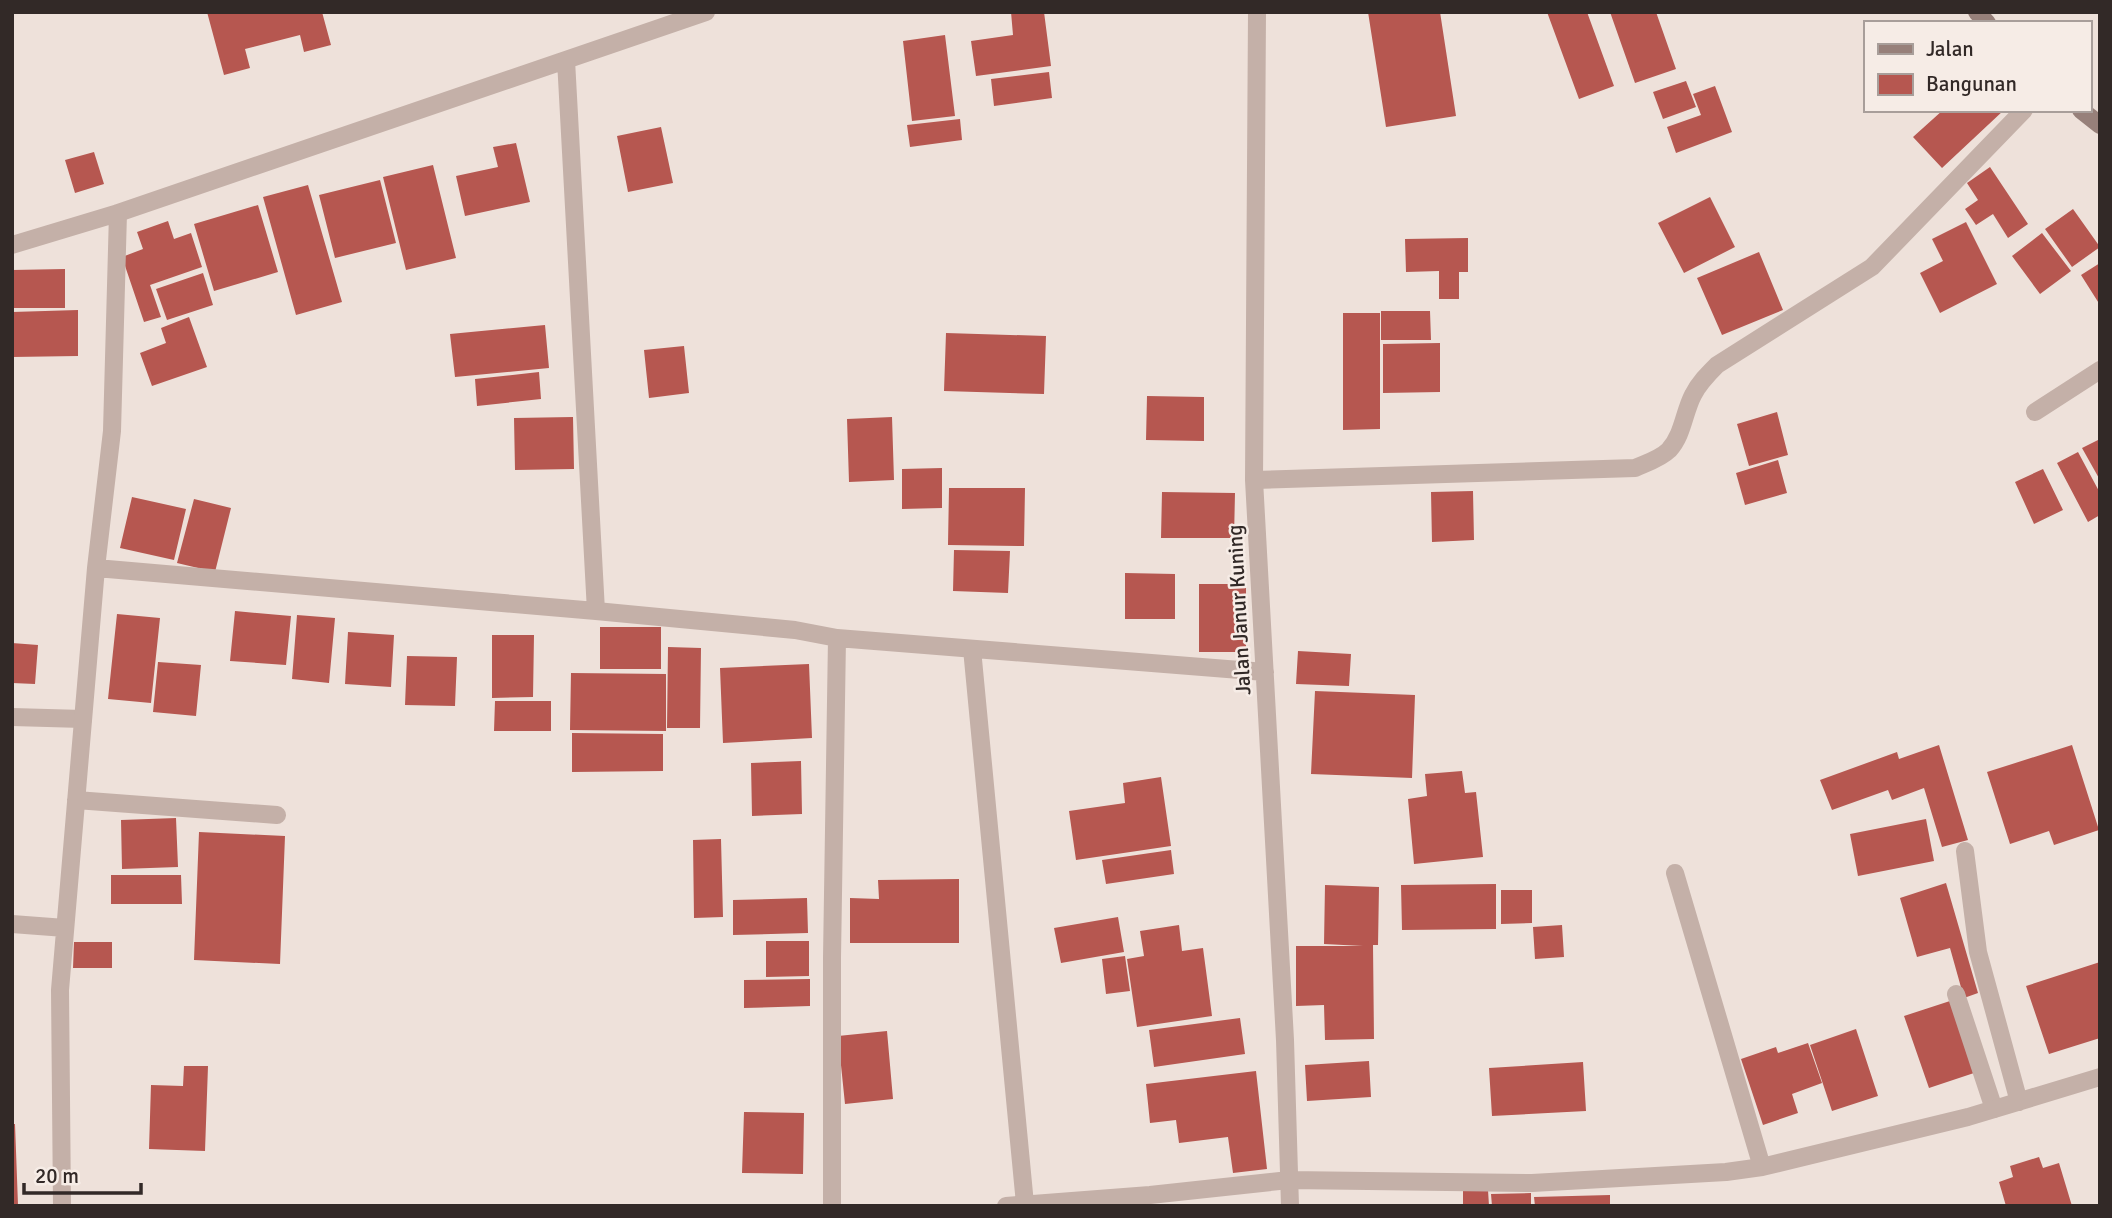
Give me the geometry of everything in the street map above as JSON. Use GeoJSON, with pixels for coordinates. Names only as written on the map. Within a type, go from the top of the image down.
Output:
{"type":"FeatureCollection","features":[{"type":"Feature","properties":{"kind":"main road"},"geometry":{"type":"LineString","coordinates":[[2084,112],[2100,125]]}},
{"type":"Feature","properties":{"kind":"street"},"geometry":{"type":"LineString","coordinates":[[12,245],[118,213],[706,12]]}},
{"type":"Feature","properties":{"kind":"street","name":"Jalan Janur Kuning"},"geometry":{"type":"LineString","coordinates":[[1257,12],[1254,480],[1285,1040],[1290,1206]]}},
{"type":"Feature","properties":{"kind":"street"},"geometry":{"type":"LineString","coordinates":[[566,60],[596,611]]}},
{"type":"Feature","properties":{"kind":"street"},"geometry":{"type":"LineString","coordinates":[[1254,480],[1634,468],[1655,460],[1669,450],[1678,437],[1692,396],[1707,374],[1717,365],[1872,267],[2022,112]]}},
{"type":"Feature","properties":{"kind":"street"},"geometry":{"type":"LineString","coordinates":[[62,1206],[60,990],[96,568],[111,431],[118,213]]}},
{"type":"Feature","properties":{"kind":"street"},"geometry":{"type":"LineString","coordinates":[[2035,412],[2100,370]]}},
{"type":"Feature","properties":{"kind":"street"},"geometry":{"type":"LineString","coordinates":[[96,568],[596,611],[795,630],[837,638],[1265,672]]}},
{"type":"Feature","properties":{"kind":"street"},"geometry":{"type":"LineString","coordinates":[[832,1206],[832,958],[837,638]]}},
{"type":"Feature","properties":{"kind":"street"},"geometry":{"type":"LineString","coordinates":[[972,649],[1025,1204]]}},
{"type":"Feature","properties":{"kind":"street"},"geometry":{"type":"LineString","coordinates":[[12,718],[83,719]]}},
{"type":"Feature","properties":{"kind":"street"},"geometry":{"type":"LineString","coordinates":[[76,800],[278,814]]}},
{"type":"Feature","properties":{"kind":"street"},"geometry":{"type":"LineString","coordinates":[[1965,850],[1978,952],[2019,1102]]}},
{"type":"Feature","properties":{"kind":"street"},"geometry":{"type":"LineString","coordinates":[[1675,873],[1762,1167]]}},
{"type":"Feature","properties":{"kind":"street"},"geometry":{"type":"LineString","coordinates":[[12,924],[65,928]]}},
{"type":"Feature","properties":{"kind":"street"},"geometry":{"type":"LineString","coordinates":[[1956,993],[1994,1109]]}},
{"type":"Feature","properties":{"kind":"street"},"geometry":{"type":"LineString","coordinates":[[1006,1206],[1150,1195],[1289,1180],[1532,1183],[1726,1172],[1762,1167],[1994,1109],[2100,1077]]}},
{"type":"Feature","properties":{"kind":"building"},"geometry":{"type":"Polygon","coordinates":[[[207,12],[322,12],[331,45],[304,52],[300,35],[245,49],[250,68],[224,75],[207,12]]]}},
{"type":"Feature","properties":{"kind":"building"},"geometry":{"type":"Polygon","coordinates":[[[1011,12],[1044,12],[1051,66],[976,76],[971,41],[1013,35],[1011,12]]]}},
{"type":"Feature","properties":{"kind":"building"},"geometry":{"type":"Polygon","coordinates":[[[1368,12],[1440,12],[1456,116],[1386,127],[1368,12]]]}},
{"type":"Feature","properties":{"kind":"building"},"geometry":{"type":"Polygon","coordinates":[[[1547,12],[1587,12],[1614,86],[1579,99],[1547,12]]]}},
{"type":"Feature","properties":{"kind":"building"},"geometry":{"type":"Polygon","coordinates":[[[1610,12],[1656,12],[1676,69],[1635,83],[1610,12]]]}},
{"type":"Feature","properties":{"kind":"building"},"geometry":{"type":"Polygon","coordinates":[[[945,35],[955,116],[912,121],[903,41],[945,35]]]}},
{"type":"Feature","properties":{"kind":"building"},"geometry":{"type":"Polygon","coordinates":[[[1049,72],[1052,98],[994,106],[991,79],[1049,72]]]}},
{"type":"Feature","properties":{"kind":"building"},"geometry":{"type":"Polygon","coordinates":[[[1686,81],[1696,107],[1663,119],[1653,92],[1686,81]]]}},
{"type":"Feature","properties":{"kind":"building"},"geometry":{"type":"Polygon","coordinates":[[[1715,86],[1732,132],[1676,153],[1667,127],[1701,115],[1693,94],[1715,86]]]}},
{"type":"Feature","properties":{"kind":"building"},"geometry":{"type":"Polygon","coordinates":[[[1941,112],[2002,112],[1942,168],[1913,137],[1941,112]]]}},
{"type":"Feature","properties":{"kind":"building"},"geometry":{"type":"Polygon","coordinates":[[[960,119],[962,140],[910,147],[907,125],[960,119]]]}},
{"type":"Feature","properties":{"kind":"building"},"geometry":{"type":"Polygon","coordinates":[[[661,127],[673,183],[628,192],[617,136],[661,127]]]}},
{"type":"Feature","properties":{"kind":"building"},"geometry":{"type":"Polygon","coordinates":[[[516,143],[530,202],[465,216],[456,176],[498,167],[493,147],[516,143]]]}},
{"type":"Feature","properties":{"kind":"building"},"geometry":{"type":"Polygon","coordinates":[[[94,152],[104,184],[75,193],[65,160],[94,152]]]}},
{"type":"Feature","properties":{"kind":"building"},"geometry":{"type":"Polygon","coordinates":[[[433,165],[456,258],[406,270],[383,177],[433,165]]]}},
{"type":"Feature","properties":{"kind":"building"},"geometry":{"type":"Polygon","coordinates":[[[1990,167],[2028,224],[2008,238],[1993,214],[1976,225],[1965,209],[1978,200],[1967,183],[1990,167]]]}},
{"type":"Feature","properties":{"kind":"building"},"geometry":{"type":"Polygon","coordinates":[[[380,180],[396,243],[335,258],[319,195],[380,180]]]}},
{"type":"Feature","properties":{"kind":"building"},"geometry":{"type":"Polygon","coordinates":[[[308,185],[342,302],[296,315],[263,197],[308,185]]]}},
{"type":"Feature","properties":{"kind":"building"},"geometry":{"type":"Polygon","coordinates":[[[1710,197],[1735,247],[1684,273],[1658,223],[1710,197]]]}},
{"type":"Feature","properties":{"kind":"building"},"geometry":{"type":"Polygon","coordinates":[[[258,205],[278,272],[214,291],[194,224],[258,205]]]}},
{"type":"Feature","properties":{"kind":"building"},"geometry":{"type":"Polygon","coordinates":[[[2073,209],[2100,247],[2072,267],[2045,229],[2073,209]]]}},
{"type":"Feature","properties":{"kind":"building"},"geometry":{"type":"Polygon","coordinates":[[[168,221],[174,239],[191,233],[202,267],[150,285],[161,317],[144,322],[122,257],[143,249],[137,232],[168,221]]]}},
{"type":"Feature","properties":{"kind":"building"},"geometry":{"type":"Polygon","coordinates":[[[1966,222],[1997,284],[1940,313],[1920,273],[1943,261],[1932,239],[1966,222]]]}},
{"type":"Feature","properties":{"kind":"building"},"geometry":{"type":"Polygon","coordinates":[[[2042,233],[2071,271],[2040,294],[2012,256],[2042,233]]]}},
{"type":"Feature","properties":{"kind":"building"},"geometry":{"type":"Polygon","coordinates":[[[1468,238],[1468,272],[1459,272],[1459,299],[1439,299],[1439,271],[1406,272],[1405,239],[1468,238]]]}},
{"type":"Feature","properties":{"kind":"building"},"geometry":{"type":"Polygon","coordinates":[[[1759,252],[1783,310],[1722,335],[1697,278],[1759,252]]]}},
{"type":"Feature","properties":{"kind":"building"},"geometry":{"type":"Polygon","coordinates":[[[2100,263],[2100,305],[2081,275],[2100,263]]]}},
{"type":"Feature","properties":{"kind":"building"},"geometry":{"type":"Polygon","coordinates":[[[65,269],[65,308],[12,308],[12,270],[65,269]]]}},
{"type":"Feature","properties":{"kind":"building"},"geometry":{"type":"Polygon","coordinates":[[[203,273],[213,305],[167,320],[156,289],[203,273]]]}},
{"type":"Feature","properties":{"kind":"building"},"geometry":{"type":"Polygon","coordinates":[[[78,310],[78,356],[12,357],[12,312],[78,310]]]}},
{"type":"Feature","properties":{"kind":"building"},"geometry":{"type":"Polygon","coordinates":[[[1381,311],[1430,311],[1431,340],[1381,340],[1381,311]]]}},
{"type":"Feature","properties":{"kind":"building"},"geometry":{"type":"Polygon","coordinates":[[[1343,313],[1380,313],[1380,429],[1343,430],[1343,313]]]}},
{"type":"Feature","properties":{"kind":"building"},"geometry":{"type":"Polygon","coordinates":[[[189,317],[207,367],[152,386],[140,353],[166,343],[161,328],[189,317]]]}},
{"type":"Feature","properties":{"kind":"building"},"geometry":{"type":"Polygon","coordinates":[[[545,325],[549,368],[455,377],[450,334],[545,325]]]}},
{"type":"Feature","properties":{"kind":"building"},"geometry":{"type":"Polygon","coordinates":[[[946,333],[1046,336],[1044,394],[944,391],[946,333]]]}},
{"type":"Feature","properties":{"kind":"building"},"geometry":{"type":"Polygon","coordinates":[[[1440,343],[1440,392],[1383,393],[1383,344],[1440,343]]]}},
{"type":"Feature","properties":{"kind":"building"},"geometry":{"type":"Polygon","coordinates":[[[684,346],[689,393],[649,398],[644,350],[684,346]]]}},
{"type":"Feature","properties":{"kind":"building"},"geometry":{"type":"Polygon","coordinates":[[[539,372],[541,399],[477,406],[475,379],[539,372]]]}},
{"type":"Feature","properties":{"kind":"building"},"geometry":{"type":"Polygon","coordinates":[[[1147,396],[1204,397],[1204,441],[1146,440],[1147,396]]]}},
{"type":"Feature","properties":{"kind":"building"},"geometry":{"type":"Polygon","coordinates":[[[1777,412],[1788,455],[1749,466],[1737,424],[1777,412]]]}},
{"type":"Feature","properties":{"kind":"building"},"geometry":{"type":"Polygon","coordinates":[[[573,417],[574,469],[515,470],[514,418],[573,417]]]}},
{"type":"Feature","properties":{"kind":"building"},"geometry":{"type":"Polygon","coordinates":[[[892,417],[894,480],[849,482],[847,419],[892,417]]]}},
{"type":"Feature","properties":{"kind":"building"},"geometry":{"type":"Polygon","coordinates":[[[2100,439],[2100,480],[2082,448],[2100,439]]]}},
{"type":"Feature","properties":{"kind":"building"},"geometry":{"type":"Polygon","coordinates":[[[2078,452],[2100,493],[2100,515],[2088,522],[2057,463],[2078,452]]]}},
{"type":"Feature","properties":{"kind":"building"},"geometry":{"type":"Polygon","coordinates":[[[1778,460],[1787,493],[1745,505],[1736,473],[1778,460]]]}},
{"type":"Feature","properties":{"kind":"building"},"geometry":{"type":"Polygon","coordinates":[[[942,468],[942,508],[902,509],[902,469],[942,468]]]}},
{"type":"Feature","properties":{"kind":"building"},"geometry":{"type":"Polygon","coordinates":[[[2043,469],[2063,510],[2034,524],[2015,482],[2043,469]]]}},
{"type":"Feature","properties":{"kind":"building"},"geometry":{"type":"Polygon","coordinates":[[[949,488],[1025,488],[1024,546],[948,545],[949,488]]]}},
{"type":"Feature","properties":{"kind":"building"},"geometry":{"type":"Polygon","coordinates":[[[1473,491],[1474,540],[1432,542],[1431,492],[1473,491]]]}},
{"type":"Feature","properties":{"kind":"building"},"geometry":{"type":"Polygon","coordinates":[[[1162,492],[1235,493],[1234,538],[1161,538],[1162,492]]]}},
{"type":"Feature","properties":{"kind":"building"},"geometry":{"type":"Polygon","coordinates":[[[132,497],[186,509],[174,560],[120,548],[132,497]]]}},
{"type":"Feature","properties":{"kind":"building"},"geometry":{"type":"Polygon","coordinates":[[[194,499],[231,508],[215,572],[177,563],[194,499]]]}},
{"type":"Feature","properties":{"kind":"building"},"geometry":{"type":"Polygon","coordinates":[[[954,550],[1010,551],[1008,593],[953,591],[954,550]]]}},
{"type":"Feature","properties":{"kind":"building"},"geometry":{"type":"Polygon","coordinates":[[[1125,573],[1175,574],[1175,619],[1125,619],[1125,573]]]}},
{"type":"Feature","properties":{"kind":"building"},"geometry":{"type":"Polygon","coordinates":[[[1199,584],[1246,584],[1246,652],[1199,652],[1199,584]]]}},
{"type":"Feature","properties":{"kind":"building"},"geometry":{"type":"Polygon","coordinates":[[[235,611],[291,616],[286,665],[230,661],[235,611]]]}},
{"type":"Feature","properties":{"kind":"building"},"geometry":{"type":"Polygon","coordinates":[[[117,614],[160,618],[151,703],[108,699],[117,614]]]}},
{"type":"Feature","properties":{"kind":"building"},"geometry":{"type":"Polygon","coordinates":[[[297,615],[335,618],[329,683],[292,679],[297,615]]]}},
{"type":"Feature","properties":{"kind":"building"},"geometry":{"type":"Polygon","coordinates":[[[600,627],[661,627],[661,669],[600,669],[600,627]]]}},
{"type":"Feature","properties":{"kind":"building"},"geometry":{"type":"Polygon","coordinates":[[[348,632],[394,635],[391,687],[345,684],[348,632]]]}},
{"type":"Feature","properties":{"kind":"building"},"geometry":{"type":"Polygon","coordinates":[[[492,635],[534,635],[533,697],[492,698],[492,635]]]}},
{"type":"Feature","properties":{"kind":"building"},"geometry":{"type":"Polygon","coordinates":[[[12,643],[38,645],[35,684],[12,683],[12,643]]]}},
{"type":"Feature","properties":{"kind":"building"},"geometry":{"type":"Polygon","coordinates":[[[668,647],[701,648],[700,728],[667,728],[668,647]]]}},
{"type":"Feature","properties":{"kind":"building"},"geometry":{"type":"Polygon","coordinates":[[[1298,651],[1351,654],[1349,686],[1296,684],[1298,651]]]}},
{"type":"Feature","properties":{"kind":"building"},"geometry":{"type":"Polygon","coordinates":[[[407,656],[457,657],[455,706],[405,705],[407,656]]]}},
{"type":"Feature","properties":{"kind":"building"},"geometry":{"type":"Polygon","coordinates":[[[158,662],[201,665],[196,716],[153,712],[158,662]]]}},
{"type":"Feature","properties":{"kind":"building"},"geometry":{"type":"Polygon","coordinates":[[[809,664],[812,738],[723,743],[720,668],[809,664]]]}},
{"type":"Feature","properties":{"kind":"building"},"geometry":{"type":"Polygon","coordinates":[[[571,673],[666,674],[666,731],[570,730],[571,673]]]}},
{"type":"Feature","properties":{"kind":"building"},"geometry":{"type":"Polygon","coordinates":[[[1315,691],[1415,695],[1412,778],[1311,774],[1315,691]]]}},
{"type":"Feature","properties":{"kind":"building"},"geometry":{"type":"Polygon","coordinates":[[[495,701],[551,701],[551,731],[494,731],[495,701]]]}},
{"type":"Feature","properties":{"kind":"building"},"geometry":{"type":"Polygon","coordinates":[[[572,733],[663,734],[663,771],[572,772],[572,733]]]}},
{"type":"Feature","properties":{"kind":"building"},"geometry":{"type":"Polygon","coordinates":[[[1939,745],[1968,840],[1942,847],[1924,788],[1892,800],[1888,790],[1832,810],[1820,780],[1897,752],[1899,759],[1939,745]]]}},
{"type":"Feature","properties":{"kind":"building"},"geometry":{"type":"Polygon","coordinates":[[[2072,745],[2099,830],[2054,845],[2049,831],[2010,844],[1987,772],[2072,745]]]}},
{"type":"Feature","properties":{"kind":"building"},"geometry":{"type":"Polygon","coordinates":[[[801,761],[802,814],[752,816],[751,763],[801,761]]]}},
{"type":"Feature","properties":{"kind":"building"},"geometry":{"type":"Polygon","coordinates":[[[1462,771],[1465,793],[1476,792],[1483,857],[1414,864],[1408,799],[1427,796],[1425,774],[1462,771]]]}},
{"type":"Feature","properties":{"kind":"building"},"geometry":{"type":"Polygon","coordinates":[[[1161,777],[1171,846],[1076,860],[1069,811],[1125,803],[1123,783],[1161,777]]]}},
{"type":"Feature","properties":{"kind":"building"},"geometry":{"type":"Polygon","coordinates":[[[176,818],[178,867],[122,869],[121,820],[176,818]]]}},
{"type":"Feature","properties":{"kind":"building"},"geometry":{"type":"Polygon","coordinates":[[[1926,819],[1934,861],[1858,876],[1850,834],[1926,819]]]}},
{"type":"Feature","properties":{"kind":"building"},"geometry":{"type":"Polygon","coordinates":[[[199,832],[285,836],[280,964],[194,960],[199,832]]]}},
{"type":"Feature","properties":{"kind":"building"},"geometry":{"type":"Polygon","coordinates":[[[721,839],[723,917],[694,918],[693,840],[721,839]]]}},
{"type":"Feature","properties":{"kind":"building"},"geometry":{"type":"Polygon","coordinates":[[[1171,850],[1174,874],[1106,884],[1102,860],[1171,850]]]}},
{"type":"Feature","properties":{"kind":"building"},"geometry":{"type":"Polygon","coordinates":[[[111,875],[181,875],[182,904],[111,904],[111,875]]]}},
{"type":"Feature","properties":{"kind":"building"},"geometry":{"type":"Polygon","coordinates":[[[959,879],[959,943],[850,943],[850,898],[879,899],[878,880],[959,879]]]}},
{"type":"Feature","properties":{"kind":"building"},"geometry":{"type":"Polygon","coordinates":[[[1946,883],[1978,993],[1964,998],[1950,948],[1917,957],[1900,898],[1946,883]]]}},
{"type":"Feature","properties":{"kind":"building"},"geometry":{"type":"Polygon","coordinates":[[[1496,884],[1496,929],[1402,930],[1401,885],[1496,884]]]}},
{"type":"Feature","properties":{"kind":"building"},"geometry":{"type":"Polygon","coordinates":[[[1325,885],[1379,887],[1378,945],[1373,945],[1374,1039],[1325,1040],[1324,1005],[1296,1006],[1296,946],[1363,946],[1324,944],[1325,885]]]}},
{"type":"Feature","properties":{"kind":"building"},"geometry":{"type":"Polygon","coordinates":[[[1501,890],[1532,890],[1532,923],[1501,924],[1501,890]]]}},
{"type":"Feature","properties":{"kind":"building"},"geometry":{"type":"Polygon","coordinates":[[[807,898],[808,933],[733,935],[733,900],[807,898]]]}},
{"type":"Feature","properties":{"kind":"building"},"geometry":{"type":"Polygon","coordinates":[[[1118,917],[1124,952],[1061,963],[1054,928],[1118,917]]]}},
{"type":"Feature","properties":{"kind":"building"},"geometry":{"type":"Polygon","coordinates":[[[1179,925],[1182,951],[1203,948],[1212,1016],[1137,1027],[1127,959],[1144,956],[1140,931],[1179,925]]]}},
{"type":"Feature","properties":{"kind":"building"},"geometry":{"type":"Polygon","coordinates":[[[1562,925],[1564,957],[1535,959],[1533,927],[1562,925]]]}},
{"type":"Feature","properties":{"kind":"building"},"geometry":{"type":"Polygon","coordinates":[[[766,941],[809,941],[809,976],[766,977],[766,941]]]}},
{"type":"Feature","properties":{"kind":"building"},"geometry":{"type":"Polygon","coordinates":[[[74,942],[112,942],[112,968],[73,968],[74,942]]]}},
{"type":"Feature","properties":{"kind":"building"},"geometry":{"type":"Polygon","coordinates":[[[1125,956],[1130,991],[1106,994],[1102,959],[1125,956]]]}},
{"type":"Feature","properties":{"kind":"building"},"geometry":{"type":"Polygon","coordinates":[[[2100,962],[2100,1038],[2049,1054],[2026,986],[2100,962]]]}},
{"type":"Feature","properties":{"kind":"building"},"geometry":{"type":"Polygon","coordinates":[[[810,979],[810,1006],[744,1008],[744,980],[810,979]]]}},
{"type":"Feature","properties":{"kind":"building"},"geometry":{"type":"Polygon","coordinates":[[[1950,1001],[1974,1073],[1929,1088],[1904,1016],[1950,1001]]]}},
{"type":"Feature","properties":{"kind":"building"},"geometry":{"type":"Polygon","coordinates":[[[1240,1018],[1245,1054],[1154,1067],[1149,1030],[1240,1018]]]}},
{"type":"Feature","properties":{"kind":"building"},"geometry":{"type":"Polygon","coordinates":[[[1856,1029],[1878,1096],[1832,1111],[1810,1045],[1856,1029]]]}},
{"type":"Feature","properties":{"kind":"building"},"geometry":{"type":"Polygon","coordinates":[[[887,1031],[893,1099],[845,1104],[838,1036],[887,1031]]]}},
{"type":"Feature","properties":{"kind":"building"},"geometry":{"type":"Polygon","coordinates":[[[1808,1043],[1822,1083],[1792,1094],[1798,1113],[1763,1125],[1741,1059],[1776,1047],[1778,1053],[1808,1043]]]}},
{"type":"Feature","properties":{"kind":"building"},"geometry":{"type":"Polygon","coordinates":[[[1369,1061],[1371,1097],[1307,1101],[1305,1065],[1369,1061]]]}},
{"type":"Feature","properties":{"kind":"building"},"geometry":{"type":"Polygon","coordinates":[[[1583,1062],[1586,1111],[1492,1116],[1489,1068],[1583,1062]]]}},
{"type":"Feature","properties":{"kind":"building"},"geometry":{"type":"Polygon","coordinates":[[[184,1066],[208,1066],[205,1151],[149,1149],[151,1085],[183,1086],[184,1066]]]}},
{"type":"Feature","properties":{"kind":"building"},"geometry":{"type":"Polygon","coordinates":[[[1256,1071],[1267,1169],[1233,1173],[1228,1137],[1179,1143],[1176,1120],[1150,1123],[1146,1084],[1256,1071]]]}},
{"type":"Feature","properties":{"kind":"building"},"geometry":{"type":"Polygon","coordinates":[[[744,1112],[804,1113],[803,1174],[742,1173],[744,1112]]]}},
{"type":"Feature","properties":{"kind":"building"},"geometry":{"type":"Polygon","coordinates":[[[12,1124],[15,1124],[18,1205],[12,1205],[12,1124]]]}},
{"type":"Feature","properties":{"kind":"building"},"geometry":{"type":"Polygon","coordinates":[[[2039,1157],[2043,1168],[2059,1163],[2072,1206],[2006,1206],[1999,1182],[2013,1177],[2010,1166],[2039,1157]]]}},
{"type":"Feature","properties":{"kind":"building"},"geometry":{"type":"Polygon","coordinates":[[[1463,1190],[1488,1190],[1489,1206],[1463,1206],[1463,1190]]]}},
{"type":"Feature","properties":{"kind":"building"},"geometry":{"type":"Polygon","coordinates":[[[1531,1193],[1531,1206],[1492,1206],[1491,1194],[1531,1193]]]}},
{"type":"Feature","properties":{"kind":"building"},"geometry":{"type":"Polygon","coordinates":[[[1610,1195],[1610,1206],[1535,1206],[1534,1197],[1610,1195]]]}}]}
